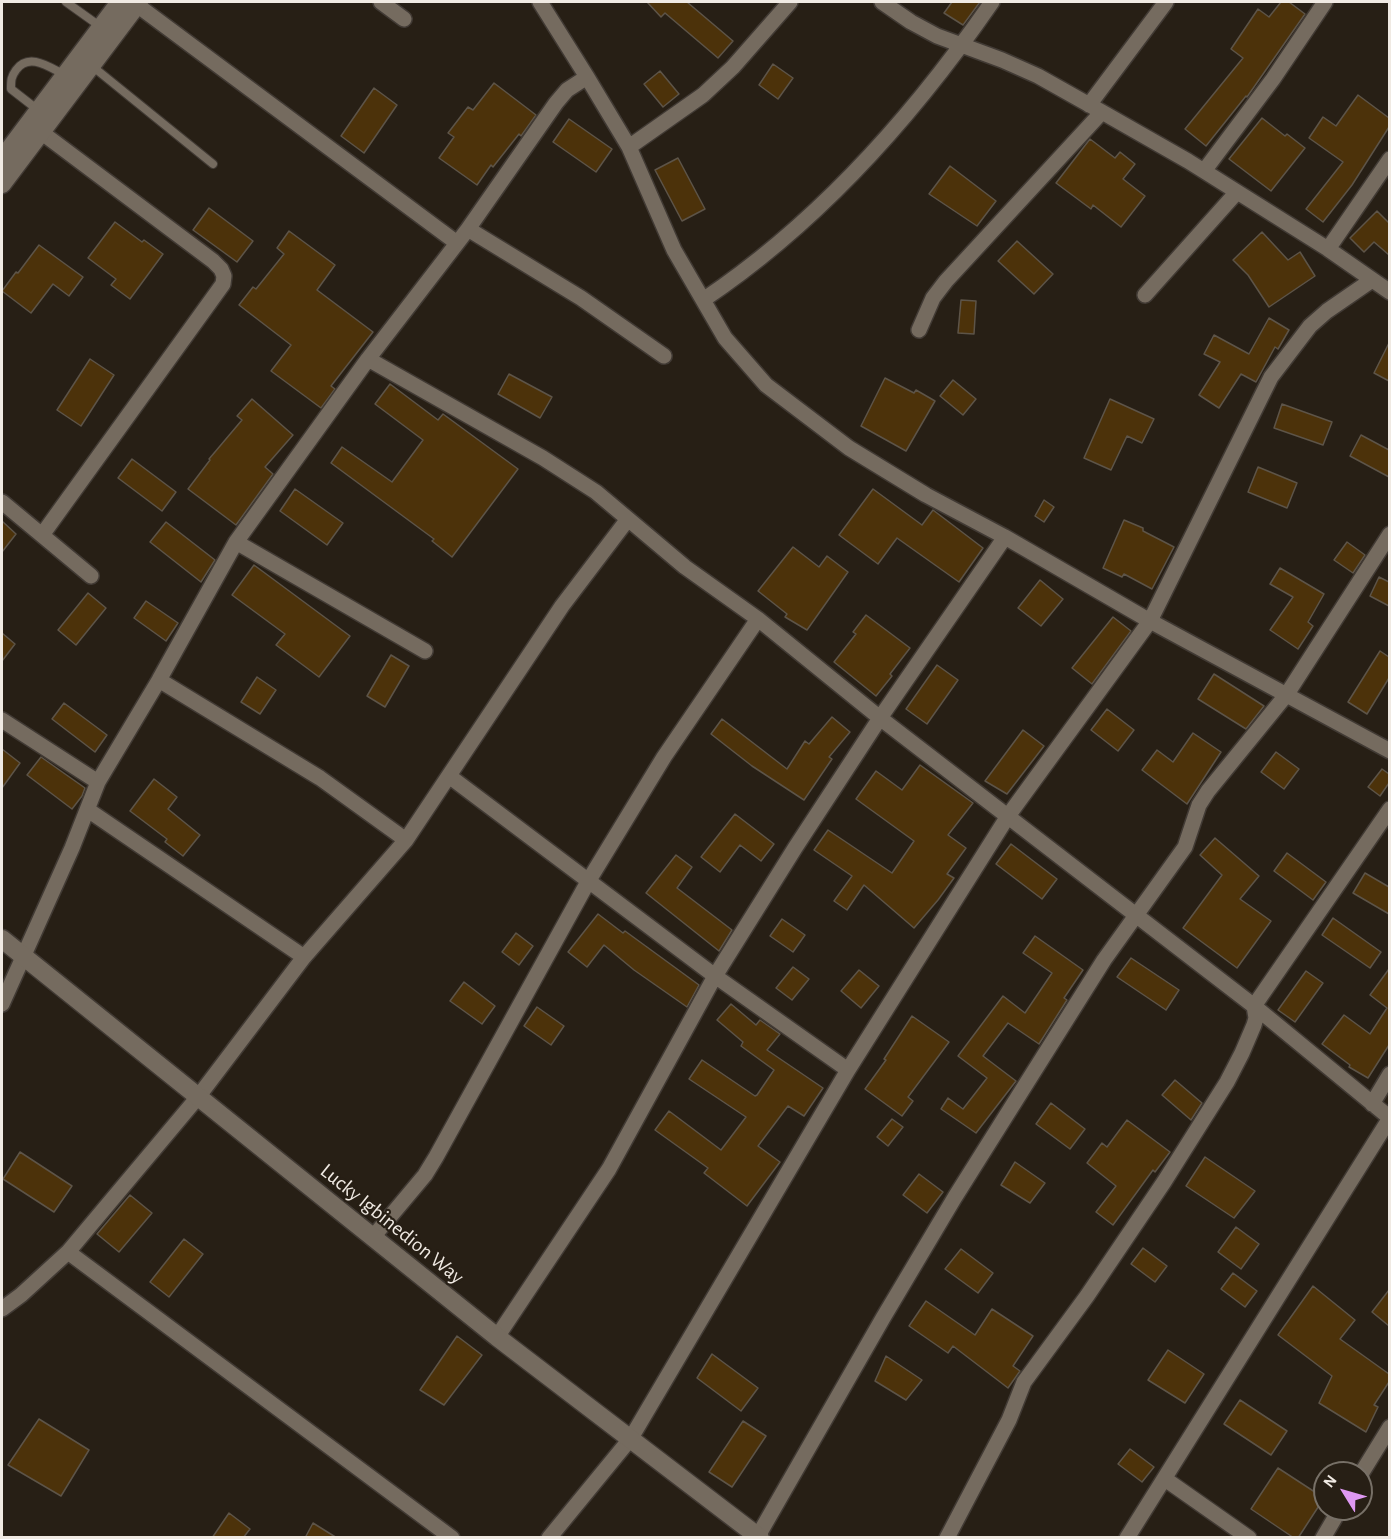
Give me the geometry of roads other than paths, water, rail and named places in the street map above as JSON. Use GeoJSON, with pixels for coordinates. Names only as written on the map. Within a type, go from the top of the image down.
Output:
{"type":"FeatureCollection","features":[{"type":"Feature","properties":{"kind":"street"},"geometry":{"type":"LineString","coordinates":[[381,2],[404,19]]}},
{"type":"Feature","properties":{"kind":"street"},"geometry":{"type":"LineString","coordinates":[[540,2],[629,147],[674,250],[725,338],[766,385],[849,448],[926,495],[1005,537],[1150,621],[1389,751]]}},
{"type":"Feature","properties":{"kind":"street"},"geometry":{"type":"LineString","coordinates":[[629,147],[703,95],[733,67],[790,2]]}},
{"type":"Feature","properties":{"kind":"street"},"geometry":{"type":"LineString","coordinates":[[882,2],[937,36],[1029,72],[1095,108],[1204,171],[1328,249],[1389,292]]}},
{"type":"Feature","properties":{"kind":"street"},"geometry":{"type":"LineString","coordinates":[[703,300],[743,273],[814,210],[883,140],[962,46],[992,2]]}},
{"type":"Feature","properties":{"kind":"street"},"geometry":{"type":"LineString","coordinates":[[919,330],[933,298],[1095,108],[1166,2]]}},
{"type":"Feature","properties":{"kind":"street"},"geometry":{"type":"LineString","coordinates":[[1204,171],[1273,78],[1325,2]]}},
{"type":"Feature","properties":{"kind":"street"},"geometry":{"type":"LineString","coordinates":[[2,159],[101,27],[132,3]]}},
{"type":"Feature","properties":{"kind":"street"},"geometry":{"type":"LineString","coordinates":[[2,184],[91,65],[132,3]]}},
{"type":"Feature","properties":{"kind":"street"},"geometry":{"type":"LineString","coordinates":[[132,3],[457,243]]}},
{"type":"Feature","properties":{"kind":"street"},"geometry":{"type":"LineString","coordinates":[[2,1004],[88,810],[98,782],[159,680],[236,542],[368,359],[468,229],[556,103],[567,90],[587,76]]}},
{"type":"Feature","properties":{"kind":"street"},"geometry":{"type":"LineString","coordinates":[[41,132],[213,261],[224,276],[223,284],[42,535]]}},
{"type":"Feature","properties":{"kind":"street"},"geometry":{"type":"LineString","coordinates":[[1328,249],[1389,159]]}},
{"type":"Feature","properties":{"kind":"street"},"geometry":{"type":"LineString","coordinates":[[1145,295],[1237,192]]}},
{"type":"Feature","properties":{"kind":"street"},"geometry":{"type":"LineString","coordinates":[[468,229],[581,298],[664,356]]}},
{"type":"Feature","properties":{"kind":"street"},"geometry":{"type":"LineString","coordinates":[[549,1538],[631,1438],[848,1070],[1008,816],[1150,621],[1272,377],[1310,326],[1372,279]]}},
{"type":"Feature","properties":{"kind":"street"},"geometry":{"type":"LineString","coordinates":[[368,359],[543,458],[596,492],[685,567],[758,619],[880,718],[1254,1006],[1389,1118],[1127,1538]]}},
{"type":"Feature","properties":{"kind":"street"},"geometry":{"type":"LineString","coordinates":[[2,502],[91,576]]}},
{"type":"Feature","properties":{"kind":"street"},"geometry":{"type":"LineString","coordinates":[[2,1309],[68,1252],[198,1096],[304,957],[406,840],[562,606],[628,519]]}},
{"type":"Feature","properties":{"kind":"street"},"geometry":{"type":"LineString","coordinates":[[759,1537],[944,1216],[1104,960],[1185,847],[1199,805],[1287,694],[1389,534]]}},
{"type":"Feature","properties":{"kind":"street"},"geometry":{"type":"LineString","coordinates":[[497,1337],[609,1169],[715,976],[880,718],[1005,537]]}},
{"type":"Feature","properties":{"kind":"street"},"geometry":{"type":"LineString","coordinates":[[236,542],[425,651]]}},
{"type":"Feature","properties":{"kind":"street"},"geometry":{"type":"LineString","coordinates":[[373,1237],[425,1174],[436,1157],[589,880],[664,757],[758,619]]}},
{"type":"Feature","properties":{"kind":"street"},"geometry":{"type":"LineString","coordinates":[[159,680],[320,778],[406,840]]}},
{"type":"Feature","properties":{"kind":"street"},"geometry":{"type":"LineString","coordinates":[[2,720],[98,782]]}},
{"type":"Feature","properties":{"kind":"street"},"geometry":{"type":"LineString","coordinates":[[449,776],[715,976],[848,1070]]}},
{"type":"Feature","properties":{"kind":"street"},"geometry":{"type":"LineString","coordinates":[[947,1538],[1009,1420],[1024,1382],[1087,1296],[1164,1182],[1230,1076],[1254,1025],[1256,1018],[1254,1006],[1389,809]]}},
{"type":"Feature","properties":{"kind":"street"},"geometry":{"type":"LineString","coordinates":[[88,810],[304,957]]}},
{"type":"Feature","properties":{"kind":"street","name":"Lucky Igbinedion Way"},"geometry":{"type":"LineString","coordinates":[[2,939],[497,1337],[759,1537]]}},
{"type":"Feature","properties":{"kind":"street"},"geometry":{"type":"LineString","coordinates":[[1371,1104],[1389,1074]]}},
{"type":"Feature","properties":{"kind":"street"},"geometry":{"type":"LineString","coordinates":[[68,1252],[452,1538]]}},
{"type":"Feature","properties":{"kind":"street"},"geometry":{"type":"LineString","coordinates":[[1369,1461],[1389,1427]]}},
{"type":"Feature","properties":{"kind":"street"},"geometry":{"type":"LineString","coordinates":[[1165,1479],[1249,1538]]}},
{"type":"Feature","properties":{"kind":"street"},"geometry":{"type":"LineString","coordinates":[[1323,1538],[1333,1521]]}},
{"type":"Feature","properties":{"kind":"lane"},"geometry":{"type":"LineString","coordinates":[[66,2],[101,27]]}},
{"type":"Feature","properties":{"kind":"lane"},"geometry":{"type":"LineString","coordinates":[[38,110],[11,89],[11,78],[20,64],[37,62],[65,75]]}},
{"type":"Feature","properties":{"kind":"lane"},"geometry":{"type":"LineString","coordinates":[[91,65],[213,164]]}}]}
